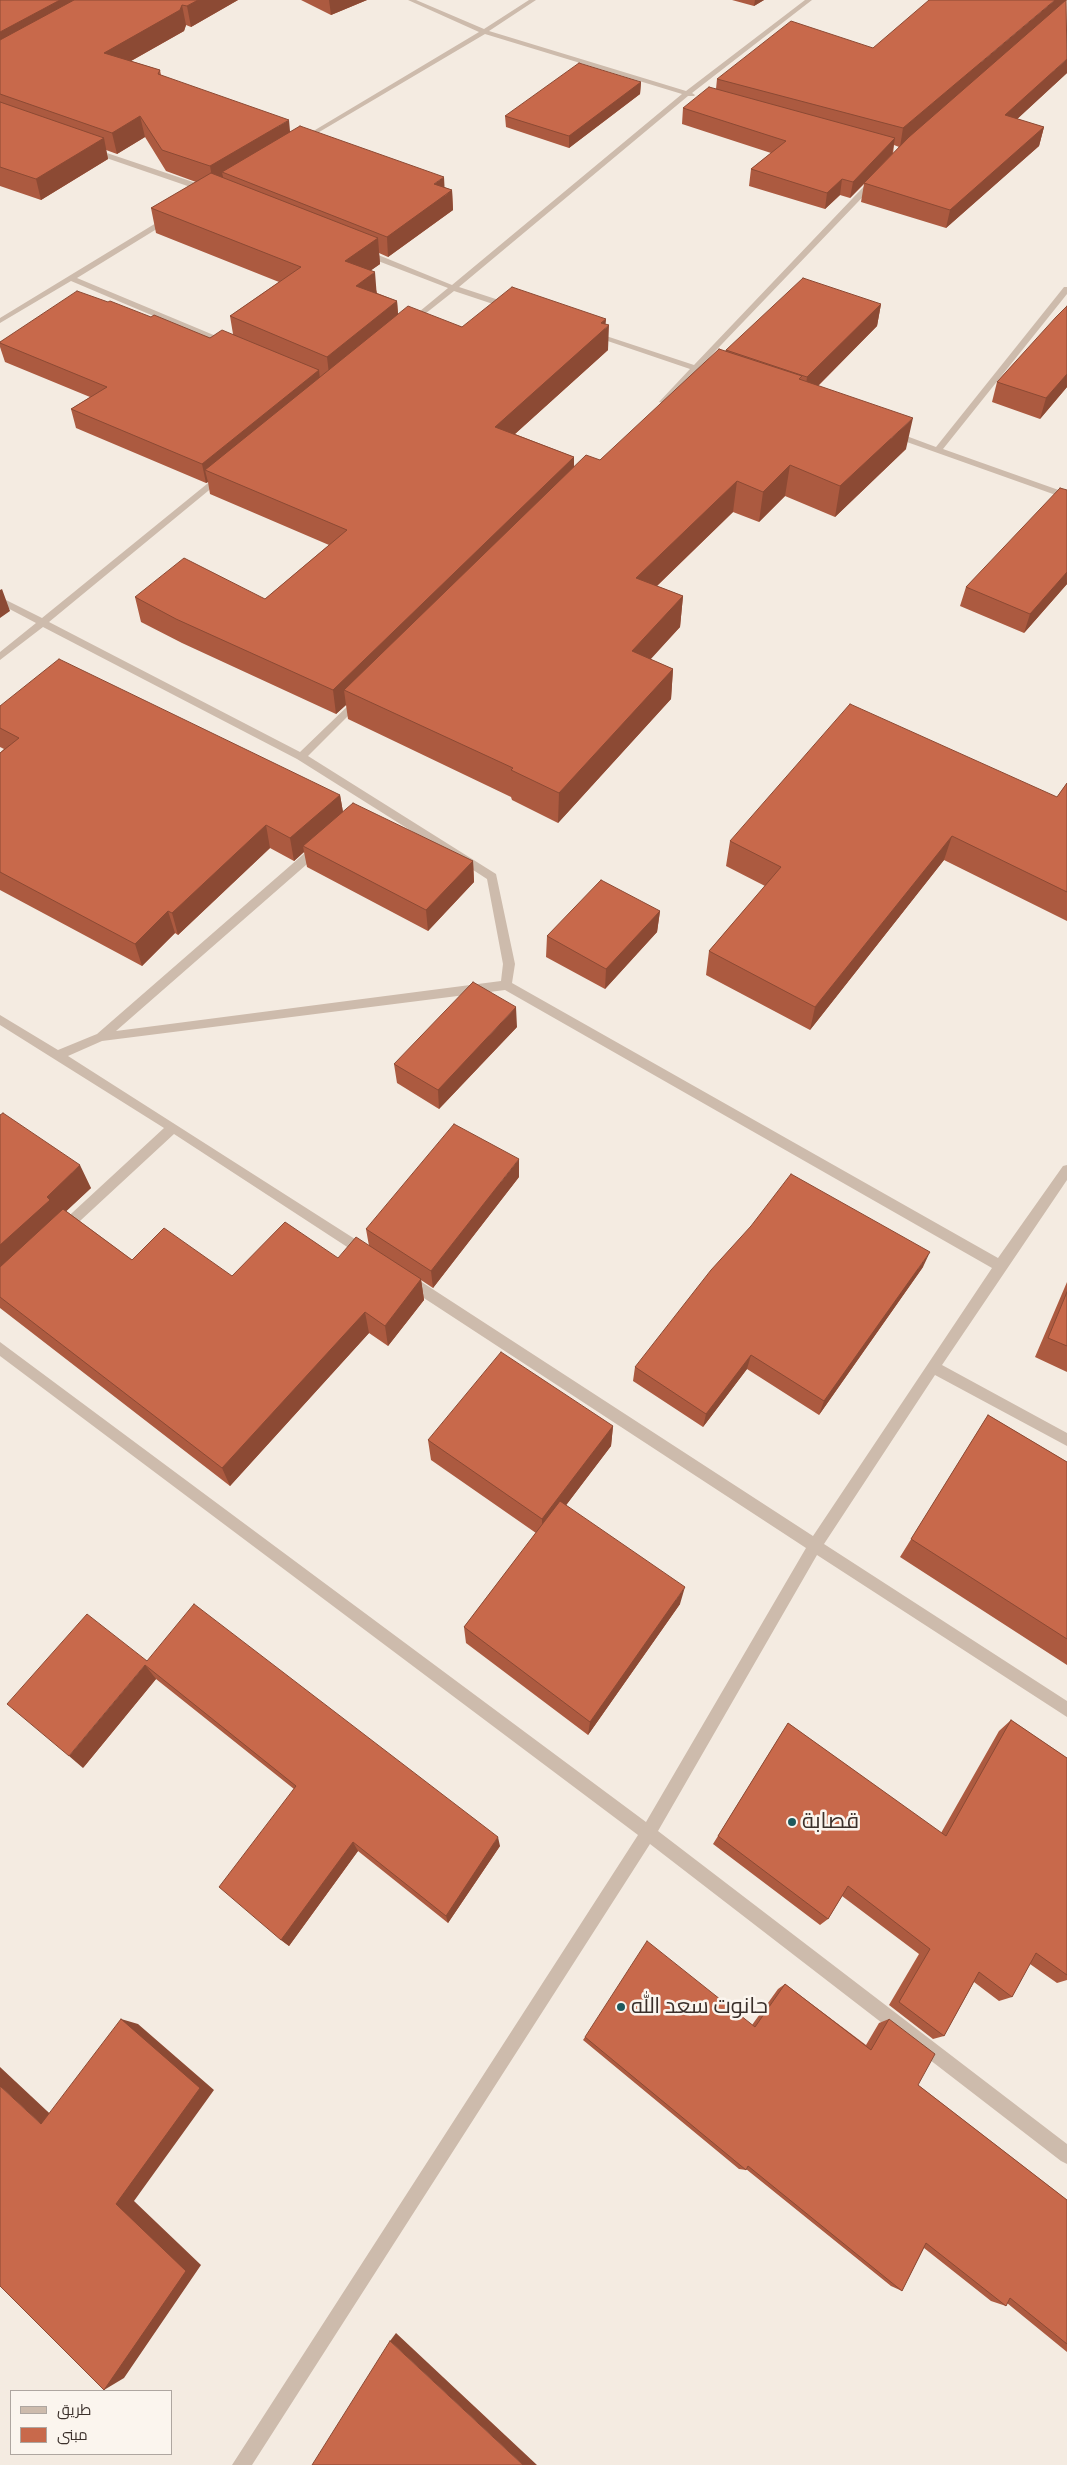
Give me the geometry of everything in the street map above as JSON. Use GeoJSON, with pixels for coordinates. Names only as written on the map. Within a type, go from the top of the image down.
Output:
{"type":"FeatureCollection","features":[{"type":"Feature","properties":{"kind":"street"},"geometry":{"type":"LineString","coordinates":[[411,0],[484,32],[696,96]]}},
{"type":"Feature","properties":{"kind":"street"},"geometry":{"type":"LineString","coordinates":[[298,142],[484,32],[533,0]]}},
{"type":"Feature","properties":{"kind":"street"},"geometry":{"type":"LineString","coordinates":[[400,332],[686,94],[809,0]]}},
{"type":"Feature","properties":{"kind":"street"},"geometry":{"type":"LineString","coordinates":[[83,146],[213,192],[205,197]]}},
{"type":"Feature","properties":{"kind":"street"},"geometry":{"type":"LineString","coordinates":[[654,411],[881,174]]}},
{"type":"Feature","properties":{"kind":"street"},"geometry":{"type":"LineString","coordinates":[[0,322],[180,213]]}},
{"type":"Feature","properties":{"kind":"street"},"geometry":{"type":"LineString","coordinates":[[352,247],[454,288],[519,310]]}},
{"type":"Feature","properties":{"kind":"street"},"geometry":{"type":"LineString","coordinates":[[72,279],[233,346]]}},
{"type":"Feature","properties":{"kind":"street"},"geometry":{"type":"LineString","coordinates":[[939,449],[1067,289]]}},
{"type":"Feature","properties":{"kind":"street"},"geometry":{"type":"LineString","coordinates":[[584,332],[724,378]]}},
{"type":"Feature","properties":{"kind":"street"},"geometry":{"type":"LineString","coordinates":[[883,431],[939,449],[1067,496]]}},
{"type":"Feature","properties":{"kind":"street"},"geometry":{"type":"LineString","coordinates":[[0,657],[225,474]]}},
{"type":"Feature","properties":{"kind":"street"},"geometry":{"type":"LineString","coordinates":[[0,600],[301,757],[368,805],[492,878],[509,964],[506,985]]}},
{"type":"Feature","properties":{"kind":"street"},"geometry":{"type":"LineString","coordinates":[[301,757],[365,695]]}},
{"type":"Feature","properties":{"kind":"street"},"geometry":{"type":"LineString","coordinates":[[101,1037],[326,841]]}},
{"type":"Feature","properties":{"kind":"street"},"geometry":{"type":"LineString","coordinates":[[57,1055],[101,1037],[506,985],[1000,1266]]}},
{"type":"Feature","properties":{"kind":"street"},"geometry":{"type":"LineString","coordinates":[[0,1019],[173,1127],[373,1257]]}},
{"type":"Feature","properties":{"kind":"street"},"geometry":{"type":"LineString","coordinates":[[58,1235],[173,1127]]}},
{"type":"Feature","properties":{"kind":"street"},"geometry":{"type":"LineString","coordinates":[[240,2465],[648,1833],[815,1545],[932,1367],[1067,1170]]}},
{"type":"Feature","properties":{"kind":"street"},"geometry":{"type":"LineString","coordinates":[[398,1273],[1067,1710]]}},
{"type":"Feature","properties":{"kind":"street"},"geometry":{"type":"LineString","coordinates":[[0,1348],[648,1833],[1067,2155]]}},
{"type":"Feature","properties":{"kind":"street"},"geometry":{"type":"LineString","coordinates":[[932,1367],[1067,1440]]}},
{"type":"Feature","properties":{"kind":"building"},"geometry":{"type":"Polygon","coordinates":[[[0,0],[60,0],[0,32],[0,0]]]}},
{"type":"Feature","properties":{"kind":"building"},"geometry":{"type":"Polygon","coordinates":[[[74,0],[198,0],[187,6],[182,5],[180,10],[104,53],[160,70],[158,74],[289,120],[210,166],[162,150],[140,116],[112,133],[0,94],[0,40],[74,0]]]}},
{"type":"Feature","properties":{"kind":"building"},"geometry":{"type":"Polygon","coordinates":[[[929,0],[1055,0],[903,128],[717,79],[791,21],[873,48],[929,0]]]}},
{"type":"Feature","properties":{"kind":"building"},"geometry":{"type":"Polygon","coordinates":[[[1066,0],[1067,59],[1005,115],[1044,127],[950,210],[864,183],[909,137],[1066,0]]]}},
{"type":"Feature","properties":{"kind":"building"},"geometry":{"type":"Polygon","coordinates":[[[579,63],[641,82],[569,136],[505,116],[579,63]]]}},
{"type":"Feature","properties":{"kind":"building"},"geometry":{"type":"Polygon","coordinates":[[[709,87],[895,138],[853,182],[842,179],[827,193],[751,169],[786,141],[683,108],[709,87]]]}},
{"type":"Feature","properties":{"kind":"building"},"geometry":{"type":"Polygon","coordinates":[[[0,102],[104,138],[36,179],[0,167],[0,102]]]}},
{"type":"Feature","properties":{"kind":"building"},"geometry":{"type":"Polygon","coordinates":[[[300,126],[444,177],[434,184],[452,190],[387,237],[222,172],[300,126]]]}},
{"type":"Feature","properties":{"kind":"building"},"geometry":{"type":"Polygon","coordinates":[[[211,173],[378,238],[345,261],[375,272],[356,286],[397,301],[327,357],[230,316],[301,267],[151,208],[211,173]]]}},
{"type":"Feature","properties":{"kind":"building"},"geometry":{"type":"Polygon","coordinates":[[[803,278],[881,304],[807,377],[726,350],[803,278]]]}},
{"type":"Feature","properties":{"kind":"building"},"geometry":{"type":"Polygon","coordinates":[[[512,287],[606,319],[601,323],[609,325],[495,427],[574,457],[333,690],[176,619],[135,597],[184,558],[265,599],[347,530],[205,470],[408,306],[462,327],[512,287]]]}},
{"type":"Feature","properties":{"kind":"building"},"geometry":{"type":"Polygon","coordinates":[[[77,291],[108,302],[110,301],[151,317],[154,315],[210,338],[222,330],[319,370],[202,464],[71,409],[107,387],[0,343],[77,291]]]}},
{"type":"Feature","properties":{"kind":"building"},"geometry":{"type":"Polygon","coordinates":[[[1067,306],[1067,374],[1046,398],[997,382],[1056,317],[1067,306]]]}},
{"type":"Feature","properties":{"kind":"building"},"geometry":{"type":"Polygon","coordinates":[[[719,349],[802,376],[799,379],[913,418],[840,486],[790,465],[763,492],[737,481],[636,578],[683,596],[632,651],[673,669],[559,793],[511,770],[513,768],[344,690],[586,455],[600,460],[719,349]]]}},
{"type":"Feature","properties":{"kind":"building"},"geometry":{"type":"Polygon","coordinates":[[[1060,488],[1067,490],[1067,572],[1030,614],[966,587],[1060,488]]]}},
{"type":"Feature","properties":{"kind":"building"},"geometry":{"type":"Polygon","coordinates":[[[59,659],[340,795],[290,838],[266,825],[172,913],[168,911],[135,944],[0,872],[0,753],[19,738],[0,728],[0,706],[59,659]]]}},
{"type":"Feature","properties":{"kind":"building"},"geometry":{"type":"Polygon","coordinates":[[[850,704],[1057,797],[1067,783],[1067,892],[952,836],[815,1007],[709,951],[781,867],[730,841],[850,704]]]}},
{"type":"Feature","properties":{"kind":"building"},"geometry":{"type":"Polygon","coordinates":[[[353,803],[473,861],[426,910],[303,846],[353,803]]]}},
{"type":"Feature","properties":{"kind":"building"},"geometry":{"type":"Polygon","coordinates":[[[601,880],[660,911],[606,969],[547,936],[601,880]]]}},
{"type":"Feature","properties":{"kind":"building"},"geometry":{"type":"Polygon","coordinates":[[[473,982],[516,1007],[438,1090],[394,1064],[473,982]]]}},
{"type":"Feature","properties":{"kind":"building"},"geometry":{"type":"Polygon","coordinates":[[[3,1113],[80,1165],[47,1197],[50,1200],[0,1245],[0,1115],[3,1113]]]}},
{"type":"Feature","properties":{"kind":"building"},"geometry":{"type":"Polygon","coordinates":[[[454,1124],[519,1159],[431,1271],[366,1229],[454,1124]]]}},
{"type":"Feature","properties":{"kind":"building"},"geometry":{"type":"Polygon","coordinates":[[[791,1174],[930,1252],[824,1401],[751,1355],[706,1414],[635,1367],[711,1270],[751,1226],[791,1174]]]}},
{"type":"Feature","properties":{"kind":"building"},"geometry":{"type":"Polygon","coordinates":[[[63,1209],[132,1260],[164,1228],[232,1276],[285,1222],[338,1258],[356,1237],[421,1279],[385,1326],[365,1312],[222,1468],[0,1297],[0,1267],[63,1209]]]}},
{"type":"Feature","properties":{"kind":"building"},"geometry":{"type":"Polygon","coordinates":[[[1067,1292],[1067,1346],[1048,1338],[1067,1292]]]}},
{"type":"Feature","properties":{"kind":"building"},"geometry":{"type":"Polygon","coordinates":[[[501,1352],[613,1426],[542,1519],[428,1440],[501,1352]]]}},
{"type":"Feature","properties":{"kind":"building"},"geometry":{"type":"Polygon","coordinates":[[[988,1415],[1067,1462],[1067,1639],[911,1539],[988,1415]]]}},
{"type":"Feature","properties":{"kind":"building"},"geometry":{"type":"Polygon","coordinates":[[[560,1501],[685,1587],[590,1722],[464,1627],[560,1501]]]}},
{"type":"Feature","properties":{"kind":"building"},"geometry":{"type":"Polygon","coordinates":[[[194,1604],[498,1837],[446,1916],[353,1842],[281,1940],[219,1887],[296,1786],[145,1665],[69,1756],[7,1704],[87,1614],[147,1661],[194,1604]]]}},
{"type":"Feature","properties":{"kind":"building"},"geometry":{"type":"Polygon","coordinates":[[[1011,1720],[1067,1758],[1067,1975],[1036,1953],[1012,1997],[979,1972],[944,2036],[899,2002],[930,1949],[848,1886],[828,1919],[718,1836],[788,1723],[946,1836],[1011,1720]]]}},
{"type":"Feature","properties":{"kind":"building"},"geometry":{"type":"Polygon","coordinates":[[[647,1941],[755,2027],[785,1984],[871,2050],[889,2019],[935,2054],[918,2085],[1067,2200],[1067,2344],[1010,2298],[1006,2306],[926,2243],[902,2291],[748,2166],[746,2170],[585,2037],[647,1941]]]}},
{"type":"Feature","properties":{"kind":"building"},"geometry":{"type":"Polygon","coordinates":[[[121,2019],[200,2088],[116,2204],[186,2271],[104,2390],[0,2286],[0,2086],[41,2124],[121,2019]]]}},
{"type":"Feature","properties":{"kind":"building"},"geometry":{"type":"Polygon","coordinates":[[[390,2341],[523,2465],[312,2465],[390,2341]]]}},
{"type":"Feature","properties":{"kind":"place","name":"قصابة"},"geometry":{"type":"Point","coordinates":[792,1822]}},
{"type":"Feature","properties":{"kind":"place","name":"حانوت سعد الله"},"geometry":{"type":"Point","coordinates":[621,2007]}}]}
